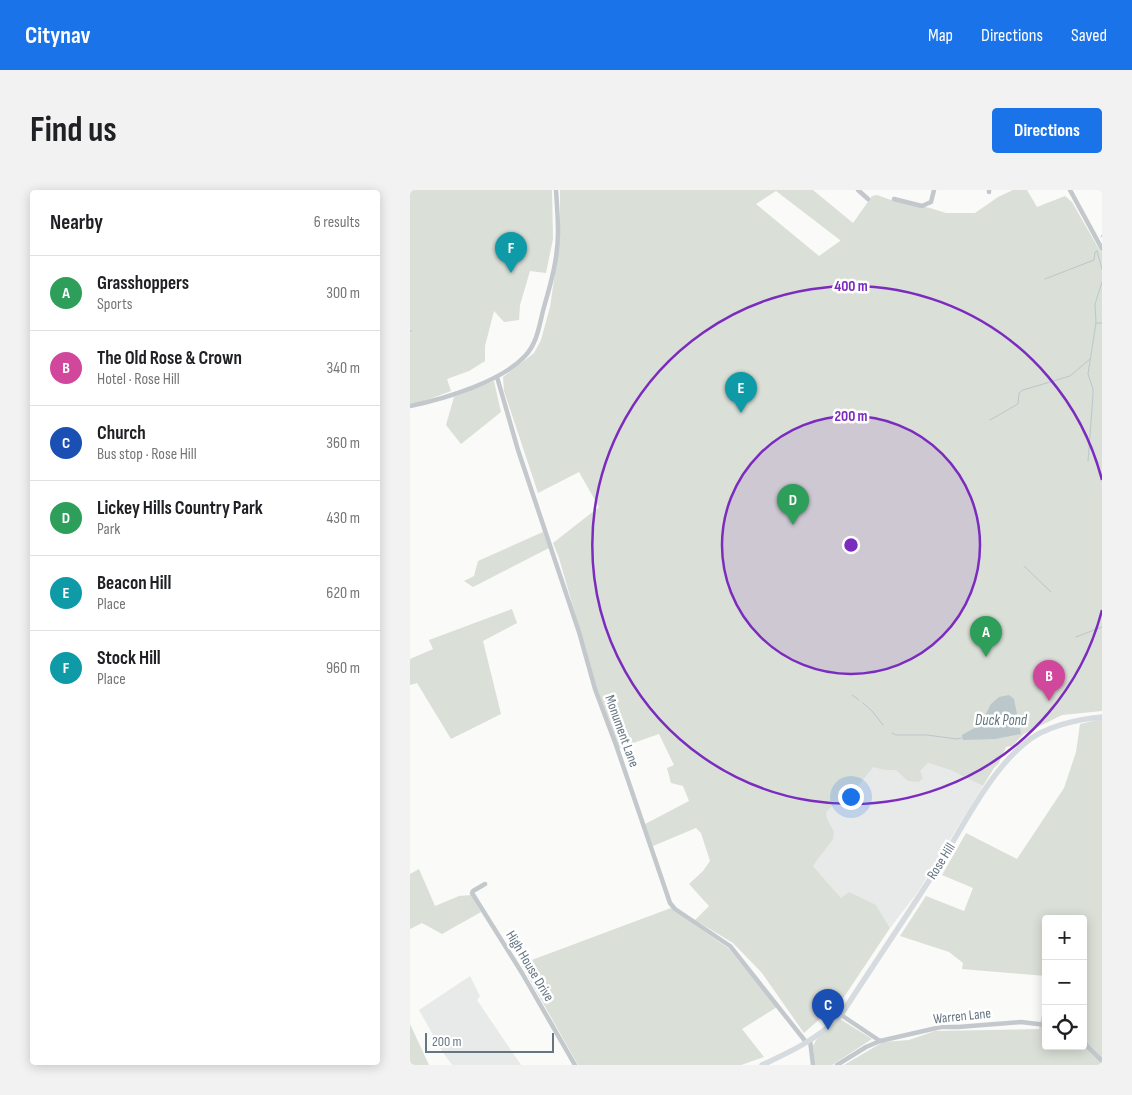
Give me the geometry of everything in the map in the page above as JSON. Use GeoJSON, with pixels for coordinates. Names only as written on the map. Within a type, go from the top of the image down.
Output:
{"type":"FeatureCollection","features":[{"type":"Feature","properties":{"kind":"main road","name":"Rose Hill"},"geometry":{"type":"LineString","coordinates":[[762,1065],[808,1041],[835,1022],[841,1015],[998,772],[1024,743],[1043,732],[1083,719],[1102,717]]}},
{"type":"Feature","properties":{"kind":"street"},"geometry":{"type":"LineString","coordinates":[[410,406],[427,402],[497,377],[524,358],[534,345],[555,264],[558,233],[556,190]]}},
{"type":"Feature","properties":{"kind":"street"},"geometry":{"type":"LineString","coordinates":[[858,190],[868,199]]}},
{"type":"Feature","properties":{"kind":"street"},"geometry":{"type":"LineString","coordinates":[[894,199],[922,206],[930,202],[934,190]]}},
{"type":"Feature","properties":{"kind":"street"},"geometry":{"type":"LineString","coordinates":[[1070,190],[1102,249]]}},
{"type":"Feature","properties":{"kind":"street","name":"Monument Lane"},"geometry":{"type":"LineString","coordinates":[[497,377],[518,450],[580,632],[594,689],[616,745],[670,903],[730,946],[808,1041]]}},
{"type":"Feature","properties":{"kind":"street","name":"High House Drive"},"geometry":{"type":"LineString","coordinates":[[485,884],[472,891],[472,893],[576,1065]]}},
{"type":"Feature","properties":{"kind":"street"},"geometry":{"type":"LineString","coordinates":[[841,1015],[880,1041]]}},
{"type":"Feature","properties":{"kind":"street","name":"Warren Lane"},"geometry":{"type":"LineString","coordinates":[[837,1065],[866,1047],[880,1041],[940,1027],[958,1028],[1021,1022],[1042,1025]]}},
{"type":"Feature","properties":{"kind":"street"},"geometry":{"type":"LineString","coordinates":[[808,1041],[813,1065]]}},
{"type":"Feature","properties":{"kind":"street"},"geometry":{"type":"LineString","coordinates":[[1087,1046],[1102,1062]]}},
{"type":"Feature","properties":{"kind":"shaded area"},"geometry":{"type":"Polygon","coordinates":[[[410,190],[552,190],[553,239],[546,273],[530,271],[520,305],[519,320],[504,322],[494,311],[485,346],[485,361],[469,371],[447,379],[451,391],[410,404],[410,190]]]}},
{"type":"Feature","properties":{"kind":"shaded area"},"geometry":{"type":"Polygon","coordinates":[[[560,190],[813,190],[853,223],[872,196],[877,195],[946,213],[975,213],[998,197],[1013,190],[1027,190],[1037,207],[1065,196],[1072,202],[1102,252],[1102,711],[1062,715],[1024,734],[1012,746],[1006,747],[999,763],[983,786],[950,770],[928,763],[920,771],[923,778],[919,782],[908,781],[896,770],[873,767],[859,785],[857,792],[850,801],[836,804],[826,812],[834,832],[833,839],[813,866],[841,898],[849,892],[876,905],[890,928],[844,997],[804,1033],[762,973],[733,943],[695,920],[709,906],[689,884],[703,871],[710,861],[701,833],[696,828],[653,846],[645,824],[689,801],[683,786],[671,783],[667,768],[674,765],[659,734],[619,748],[597,690],[553,543],[599,507],[579,472],[538,493],[504,391],[503,377],[534,353],[541,340],[550,307],[560,239],[560,190]],[[776,191],[756,204],[819,256],[840,240],[776,191]]]}},
{"type":"Feature","properties":{"kind":"shaded area"},"geometry":{"type":"Polygon","coordinates":[[[494,381],[501,412],[461,444],[446,425],[454,397],[494,381]]]}},
{"type":"Feature","properties":{"kind":"shaded area"},"geometry":{"type":"Polygon","coordinates":[[[543,532],[549,548],[473,587],[464,581],[474,576],[478,561],[543,532]]]}},
{"type":"Feature","properties":{"kind":"shaded area"},"geometry":{"type":"Polygon","coordinates":[[[512,609],[517,623],[483,641],[501,714],[451,739],[417,683],[410,685],[410,659],[433,649],[429,640],[512,609]]]}},
{"type":"Feature","properties":{"kind":"shaded area"},"geometry":{"type":"Polygon","coordinates":[[[1102,719],[1102,1065],[844,1065],[883,1042],[909,1040],[935,1031],[1039,1029],[1042,1014],[1042,1050],[1087,1050],[1087,915],[1042,915],[1042,976],[962,969],[963,963],[949,952],[900,936],[926,896],[964,911],[973,888],[942,875],[966,833],[1017,859],[1064,788],[1076,752],[1080,724],[1102,719]]]}},
{"type":"Feature","properties":{"kind":"shaded area"},"geometry":{"type":"Polygon","coordinates":[[[875,752],[950,770],[983,786],[917,893],[890,928],[876,905],[841,898],[813,866],[822,854],[831,826],[825,811],[875,752]]]}},
{"type":"Feature","properties":{"kind":"shaded area"},"geometry":{"type":"Polygon","coordinates":[[[419,869],[435,906],[459,896],[471,895],[481,912],[442,934],[422,923],[410,929],[410,874],[419,869]]]}},
{"type":"Feature","properties":{"kind":"shaded area"},"geometry":{"type":"Polygon","coordinates":[[[671,908],[728,948],[777,1007],[742,1029],[764,1057],[741,1065],[578,1065],[521,964],[671,908]]]}},
{"type":"Feature","properties":{"kind":"shaded area"},"geometry":{"type":"Polygon","coordinates":[[[470,976],[480,996],[477,1000],[521,1065],[452,1065],[442,1051],[419,1010],[470,976]]]}},
{"type":"Feature","properties":{"kind":"shaded area"},"geometry":{"type":"Polygon","coordinates":[[[840,1019],[872,1039],[832,1065],[815,1065],[813,1046],[816,1040],[840,1019]]]}},
{"type":"Feature","properties":{"kind":"shaded area"},"geometry":{"type":"Polygon","coordinates":[[[410,1024],[429,1065],[410,1065],[410,1024]]]}},
{"type":"Feature","properties":{"kind":"water","name":"Duck Pond"},"geometry":{"type":"Polygon","coordinates":[[[1009,695],[1014,699],[1021,734],[995,739],[963,740],[962,735],[980,725],[991,704],[999,697],[1009,695]]]}},
{"type":"Feature","properties":{"kind":"waterway"},"geometry":{"type":"LineString","coordinates":[[1097,251],[1102,269]]}},
{"type":"Feature","properties":{"kind":"waterway"},"geometry":{"type":"LineString","coordinates":[[1045,279],[1094,260],[1095,252],[1097,251]]}},
{"type":"Feature","properties":{"kind":"waterway"},"geometry":{"type":"LineString","coordinates":[[1088,461],[1093,395],[1088,374],[1096,323],[1095,304],[1102,282]]}},
{"type":"Feature","properties":{"kind":"waterway"},"geometry":{"type":"LineString","coordinates":[[1096,323],[1102,323]]}},
{"type":"Feature","properties":{"kind":"waterway"},"geometry":{"type":"LineString","coordinates":[[990,420],[1018,404],[1019,393],[1023,390],[1070,376],[1090,359]]}},
{"type":"Feature","properties":{"kind":"waterway"},"geometry":{"type":"LineString","coordinates":[[1024,566],[1051,592]]}},
{"type":"Feature","properties":{"kind":"waterway"},"geometry":{"type":"LineString","coordinates":[[1076,637],[1102,627]]}},
{"type":"Feature","properties":{"kind":"waterway"},"geometry":{"type":"LineString","coordinates":[[852,695],[859,700]]}},
{"type":"Feature","properties":{"kind":"waterway"},"geometry":{"type":"LineString","coordinates":[[863,703],[883,725]]}},
{"type":"Feature","properties":{"kind":"waterway"},"geometry":{"type":"LineString","coordinates":[[892,733],[896,735],[962,738]]}},
{"type":"Feature","properties":{"kind":"place","name":"Stock Hill"},"geometry":{"type":"Point","coordinates":[511,273]}},
{"type":"Feature","properties":{"kind":"place","name":"Beacon Hill"},"geometry":{"type":"Point","coordinates":[741,413]}},
{"type":"Feature","properties":{"kind":"place","name":"Lickey Hills Country Park"},"geometry":{"type":"Point","coordinates":[793,525]}},
{"type":"Feature","properties":{"kind":"place","name":"Grasshoppers"},"geometry":{"type":"Point","coordinates":[986,657]}},
{"type":"Feature","properties":{"kind":"place","name":"The Old Rose & Crown"},"geometry":{"type":"Point","coordinates":[1049,701]}},
{"type":"Feature","properties":{"kind":"place","name":"Church"},"geometry":{"type":"Point","coordinates":[828,1030]}}]}
